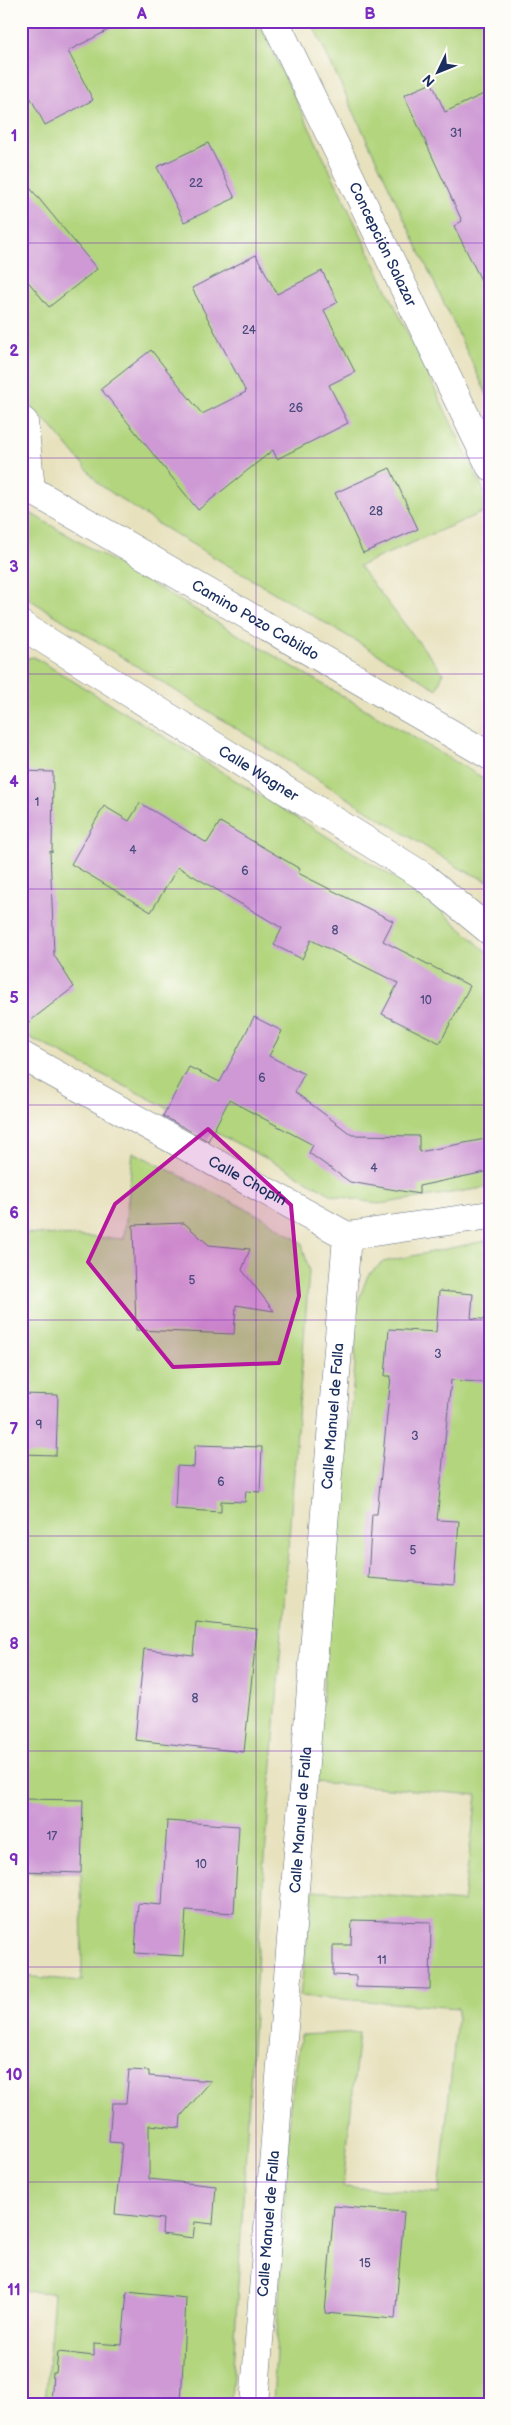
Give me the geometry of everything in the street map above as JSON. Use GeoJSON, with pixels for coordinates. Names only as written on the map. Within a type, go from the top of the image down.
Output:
{"type":"FeatureCollection","features":[{"type":"Feature","properties":{"kind":"street","name":"Concepción Salazar"},"geometry":{"type":"LineString","coordinates":[[275,21],[490,466]]}},
{"type":"Feature","properties":{"kind":"street"},"geometry":{"type":"LineString","coordinates":[[21,420],[24,422],[26,487]]}},
{"type":"Feature","properties":{"kind":"street","name":"Camino Pozo Cabildo"},"geometry":{"type":"LineString","coordinates":[[26,487],[490,756]]}},
{"type":"Feature","properties":{"kind":"street","name":"Calle Wagner"},"geometry":{"type":"LineString","coordinates":[[21,625],[423,876],[490,930]]}},
{"type":"Feature","properties":{"kind":"street","name":"Calle Chopín"},"geometry":{"type":"LineString","coordinates":[[21,1055],[347,1236]]}},
{"type":"Feature","properties":{"kind":"street"},"geometry":{"type":"LineString","coordinates":[[347,1236],[490,1214]]}},
{"type":"Feature","properties":{"kind":"street","name":"Calle Manuel de Falla"},"geometry":{"type":"LineString","coordinates":[[254,2404],[347,1236]]}},
{"type":"Feature","properties":{"kind":"highlighted area"},"geometry":{"type":"Polygon","coordinates":[[[208,1129],[291,1205],[299,1296],[279,1363],[173,1367],[88,1262],[115,1204],[208,1129]]]}},
{"type":"Feature","properties":{"kind":"green space"},"geometry":{"type":"Polygon","coordinates":[[[21,21],[258,21],[490,504],[490,509],[359,566],[443,673],[437,689],[158,524],[100,485],[50,425],[21,399],[21,21]]]}},
{"type":"Feature","properties":{"kind":"green space"},"geometry":{"type":"Polygon","coordinates":[[[311,21],[490,21],[490,401],[311,21]]]}},
{"type":"Feature","properties":{"kind":"green space"},"geometry":{"type":"Polygon","coordinates":[[[25,510],[490,782],[490,882],[461,869],[21,594],[21,513],[25,510]]]}},
{"type":"Feature","properties":{"kind":"green space"},"geometry":{"type":"Polygon","coordinates":[[[34,657],[426,897],[490,955],[490,1187],[379,1204],[332,1195],[289,1170],[21,1033],[21,659],[34,657]]]}},
{"type":"Feature","properties":{"kind":"green space"},"geometry":{"type":"Polygon","coordinates":[[[133,1152],[264,1218],[302,1243],[309,1271],[257,1964],[231,2404],[45,2404],[54,2293],[21,2291],[21,1976],[82,1981],[81,1873],[21,1872],[21,1233],[124,1239],[133,1152]]]}},
{"type":"Feature","properties":{"kind":"green space"},"geometry":{"type":"Polygon","coordinates":[[[490,1240],[490,2404],[273,2404],[290,2104],[301,2035],[359,2032],[343,2187],[439,2193],[458,2008],[300,1996],[313,1890],[463,1902],[477,1795],[314,1782],[355,1366],[356,1307],[368,1275],[383,1262],[490,1240]]]}},
{"type":"Feature","properties":{"kind":"building"},"geometry":{"type":"Polygon","coordinates":[[[21,21],[126,21],[68,51],[93,100],[45,125],[21,80],[21,21]]]}},
{"type":"Feature","properties":{"kind":"building"},"geometry":{"type":"Polygon","coordinates":[[[432,83],[445,112],[490,91],[490,298],[454,226],[462,221],[404,95],[432,83]]]}},
{"type":"Feature","properties":{"kind":"building"},"geometry":{"type":"Polygon","coordinates":[[[208,143],[235,198],[184,222],[157,167],[208,143]]]}},
{"type":"Feature","properties":{"kind":"building"},"geometry":{"type":"Polygon","coordinates":[[[21,177],[97,269],[49,307],[21,273],[21,177]]]}},
{"type":"Feature","properties":{"kind":"building"},"geometry":{"type":"Polygon","coordinates":[[[256,255],[277,294],[322,271],[338,302],[324,310],[355,372],[329,385],[348,423],[277,459],[273,450],[198,510],[101,389],[151,350],[202,414],[246,392],[192,288],[256,255]]]}},
{"type":"Feature","properties":{"kind":"building"},"geometry":{"type":"Polygon","coordinates":[[[390,468],[418,529],[363,553],[335,493],[390,468]]]}},
{"type":"Feature","properties":{"kind":"building"},"geometry":{"type":"Polygon","coordinates":[[[21,771],[53,772],[52,853],[50,851],[54,955],[74,987],[21,1028],[21,771]]]}},
{"type":"Feature","properties":{"kind":"building"},"geometry":{"type":"Polygon","coordinates":[[[140,803],[207,843],[220,822],[300,869],[298,873],[393,921],[383,941],[470,986],[440,1043],[382,1014],[398,983],[311,940],[302,959],[274,945],[282,928],[178,867],[151,912],[71,864],[104,806],[129,821],[140,803]]]}},
{"type":"Feature","properties":{"kind":"building"},"geometry":{"type":"Polygon","coordinates":[[[254,1017],[282,1031],[269,1056],[304,1074],[295,1092],[352,1135],[419,1136],[419,1152],[490,1138],[490,1171],[419,1186],[419,1194],[350,1182],[309,1153],[313,1145],[229,1100],[208,1141],[163,1116],[189,1067],[220,1082],[254,1017]]]}},
{"type":"Feature","properties":{"kind":"building"},"geometry":{"type":"Polygon","coordinates":[[[184,1223],[209,1245],[250,1249],[242,1270],[274,1311],[236,1305],[234,1334],[136,1330],[133,1225],[184,1223]]]}},
{"type":"Feature","properties":{"kind":"building"},"geometry":{"type":"Polygon","coordinates":[[[439,1291],[473,1294],[471,1318],[490,1320],[490,1383],[451,1380],[437,1520],[459,1521],[454,1585],[368,1578],[372,1514],[377,1514],[391,1376],[385,1376],[389,1329],[436,1332],[439,1291]]]}},
{"type":"Feature","properties":{"kind":"building"},"geometry":{"type":"Polygon","coordinates":[[[21,1394],[58,1395],[56,1455],[21,1454],[21,1394]]]}},
{"type":"Feature","properties":{"kind":"building"},"geometry":{"type":"Polygon","coordinates":[[[195,1445],[262,1447],[260,1492],[246,1491],[245,1502],[221,1501],[221,1512],[175,1509],[177,1466],[194,1467],[195,1445]]]}},
{"type":"Feature","properties":{"kind":"building"},"geometry":{"type":"Polygon","coordinates":[[[196,1622],[257,1629],[244,1752],[135,1740],[144,1649],[193,1655],[196,1622]]]}},
{"type":"Feature","properties":{"kind":"building"},"geometry":{"type":"Polygon","coordinates":[[[21,1799],[83,1800],[81,1873],[21,1871],[21,1799]]]}},
{"type":"Feature","properties":{"kind":"building"},"geometry":{"type":"Polygon","coordinates":[[[167,1821],[239,1826],[234,1913],[186,1910],[183,1956],[135,1953],[138,1903],[162,1905],[167,1821]]]}},
{"type":"Feature","properties":{"kind":"building"},"geometry":{"type":"Polygon","coordinates":[[[352,1920],[431,1922],[430,1989],[356,1987],[356,1976],[333,1975],[333,1945],[351,1945],[352,1920]]]}},
{"type":"Feature","properties":{"kind":"building"},"geometry":{"type":"Polygon","coordinates":[[[129,2070],[149,2071],[149,2076],[211,2081],[181,2116],[180,2128],[149,2125],[149,2179],[216,2186],[213,2224],[195,2222],[193,2238],[162,2234],[163,2219],[115,2214],[122,2143],[109,2142],[112,2103],[126,2103],[129,2070]]]}},
{"type":"Feature","properties":{"kind":"building"},"geometry":{"type":"Polygon","coordinates":[[[334,2206],[404,2212],[395,2319],[325,2313],[334,2206]]]}},
{"type":"Feature","properties":{"kind":"building"},"geometry":{"type":"Polygon","coordinates":[[[127,2292],[186,2298],[181,2404],[51,2404],[53,2373],[56,2373],[58,2352],[94,2356],[94,2343],[122,2345],[127,2292]]]}}]}
